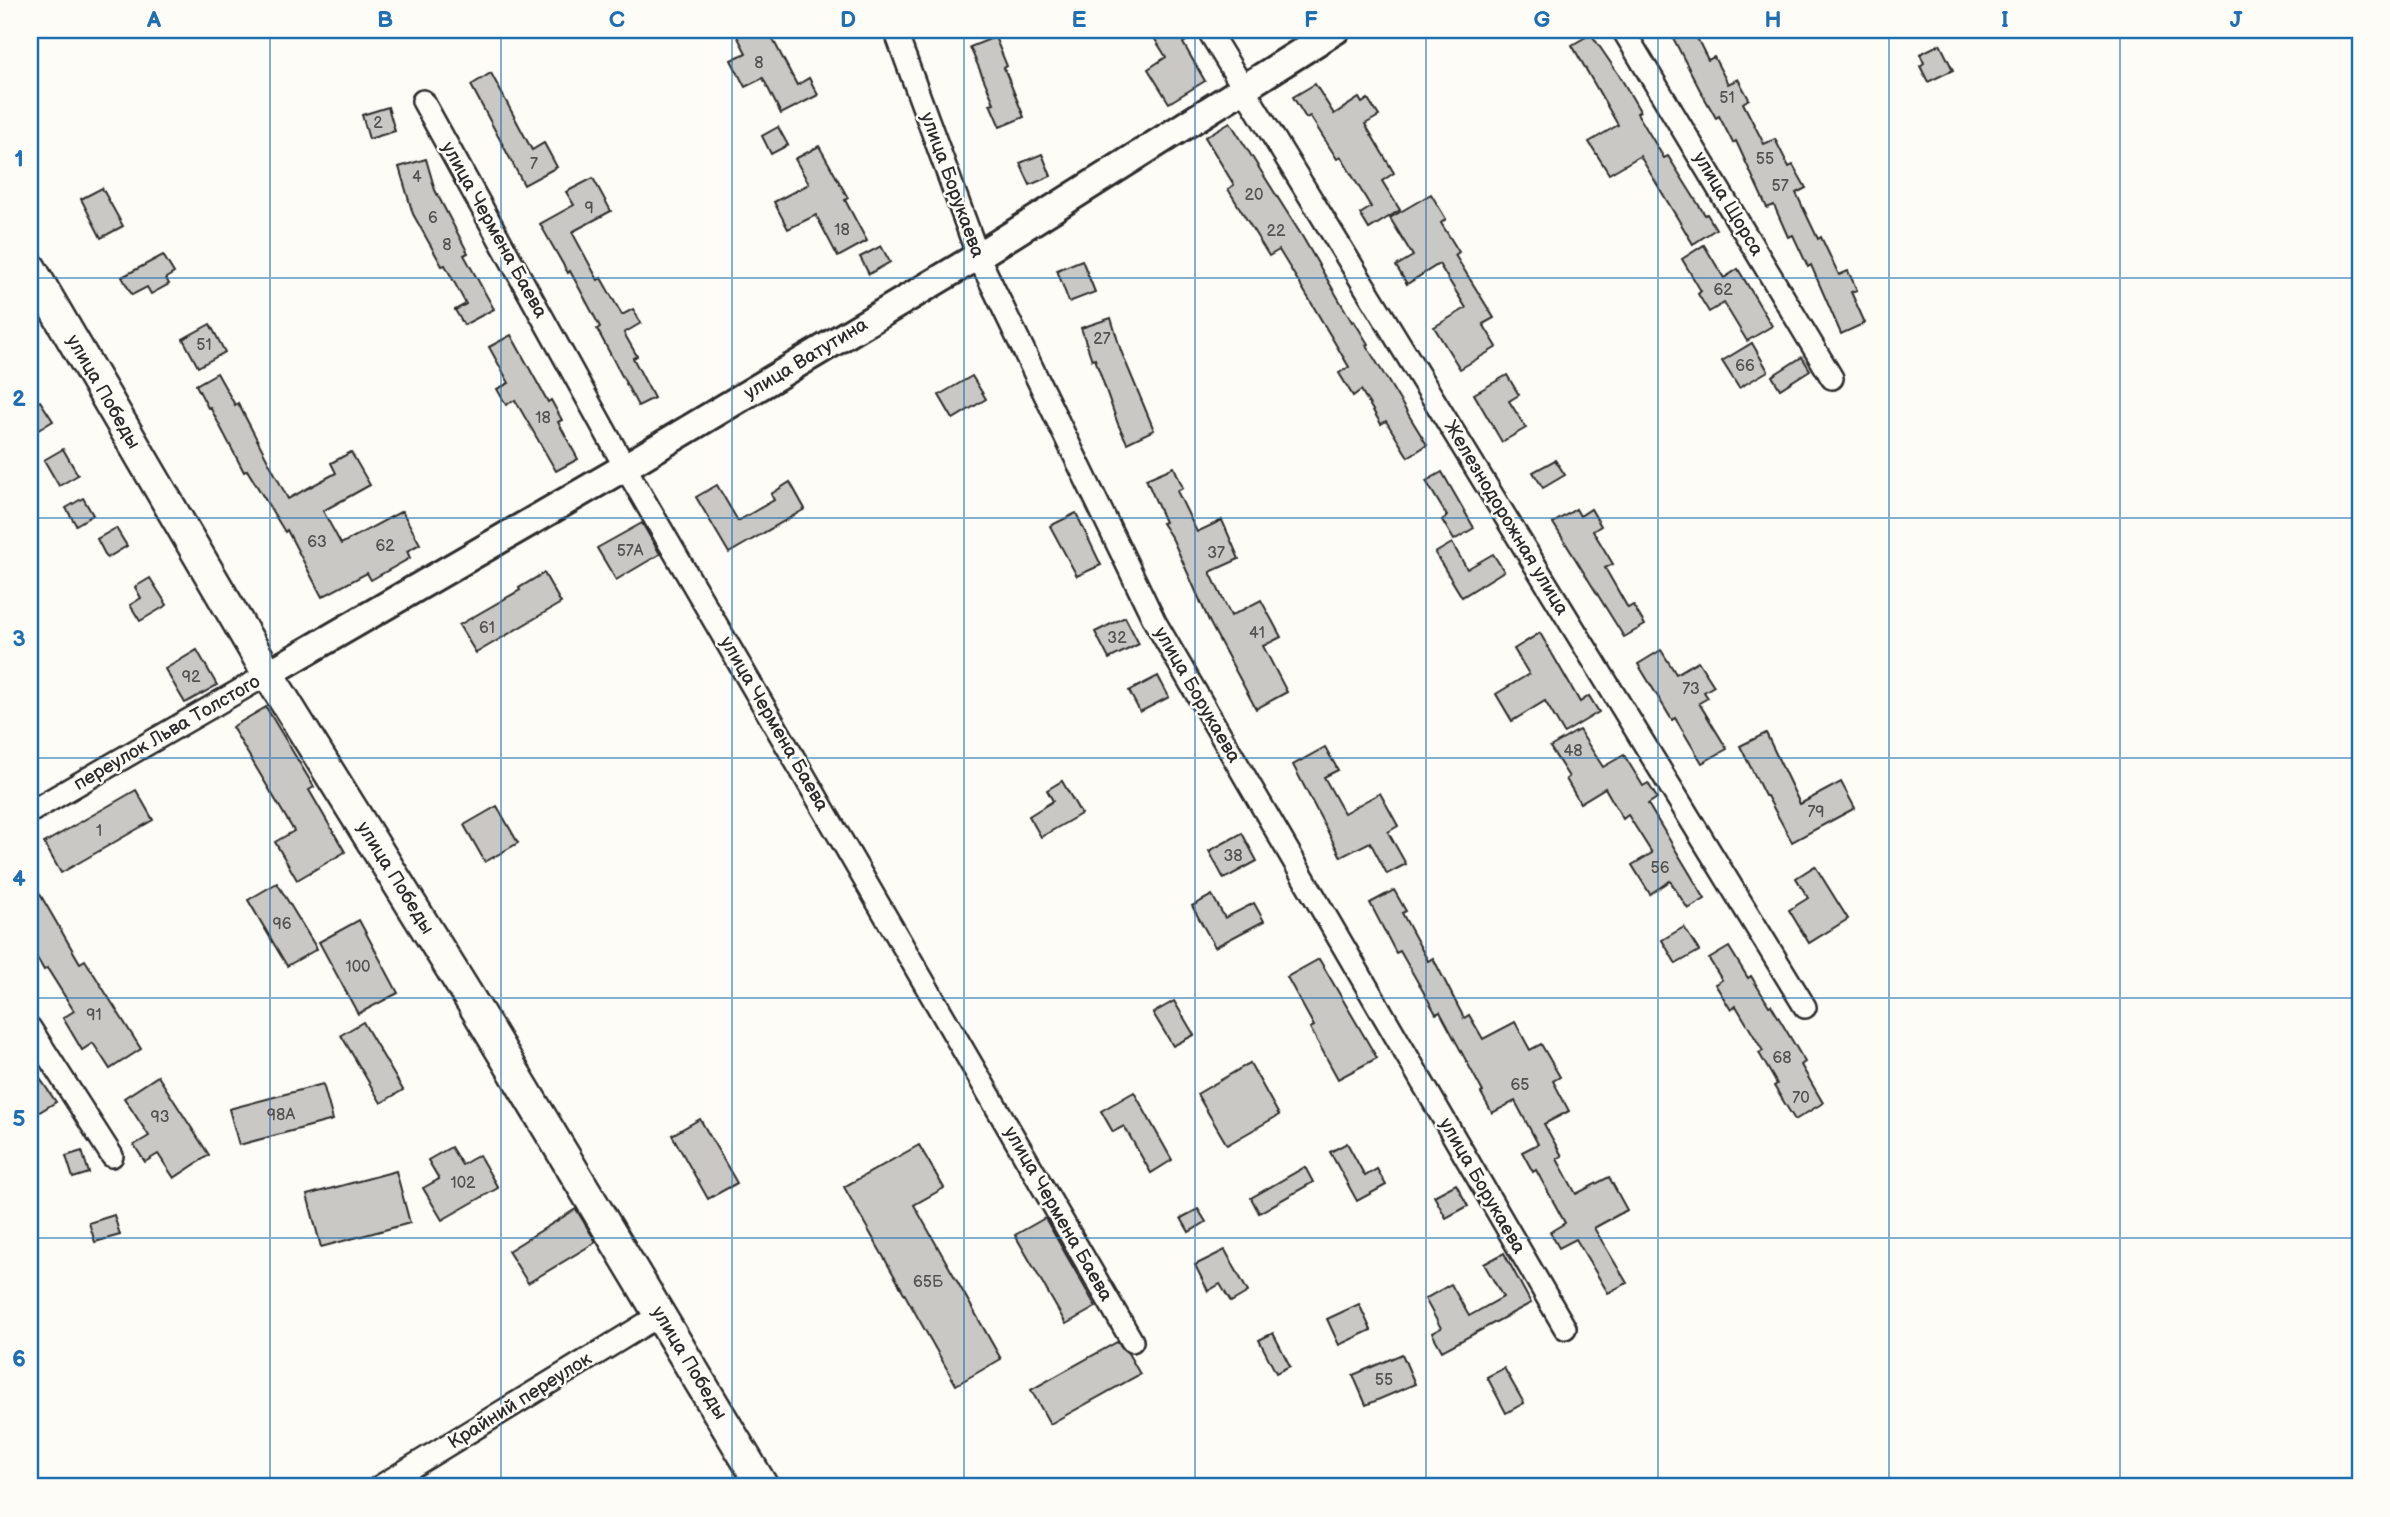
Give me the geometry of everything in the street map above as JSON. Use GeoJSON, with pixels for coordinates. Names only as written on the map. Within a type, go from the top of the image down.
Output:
{"type":"FeatureCollection","features":[{"type":"Feature","properties":{"kind":"main road","name":"улица Победы"},"geometry":{"type":"LineString","coordinates":[[30,267],[268,674],[478,1012],[763,1487]]}},
{"type":"Feature","properties":{"kind":"street","name":"улица Борукаева"},"geometry":{"type":"LineString","coordinates":[[895,30],[978,256],[1155,622],[1565,1328]]}},
{"type":"Feature","properties":{"kind":"street","name":"Железнодорожная улица"},"geometry":{"type":"LineString","coordinates":[[1208,30],[1805,1007]]}},
{"type":"Feature","properties":{"kind":"street","name":"улица Ватутина"},"geometry":{"type":"LineString","coordinates":[[268,674],[625,467],[978,256],[1336,30]]}},
{"type":"Feature","properties":{"kind":"street","name":"улица Щорса"},"geometry":{"type":"LineString","coordinates":[[1623,30],[1832,378]]}},
{"type":"Feature","properties":{"kind":"street","name":"улица Чермена Баева"},"geometry":{"type":"LineString","coordinates":[[423,102],[625,467],[1132,1341]]}},
{"type":"Feature","properties":{"kind":"street","name":"переулок Льва Толстого"},"geometry":{"type":"LineString","coordinates":[[30,812],[268,674]]}},
{"type":"Feature","properties":{"kind":"street"},"geometry":{"type":"LineString","coordinates":[[30,1028],[112,1156]]}},
{"type":"Feature","properties":{"kind":"street","name":"Крайний переулок"},"geometry":{"type":"LineString","coordinates":[[379,1487],[660,1315]]}},
{"type":"Feature","properties":{"kind":"building"},"geometry":{"type":"Polygon","coordinates":[[[734,30],[768,30],[797,85],[809,78],[818,95],[781,114],[763,78],[745,87],[731,60],[746,53],[734,30]]]}},
{"type":"Feature","properties":{"kind":"building"},"geometry":{"type":"Polygon","coordinates":[[[1163,30],[1181,30],[1188,40],[1183,43],[1205,81],[1169,103],[1148,69],[1166,57],[1153,36],[1163,30]]]}},
{"type":"Feature","properties":{"kind":"building"},"geometry":{"type":"Polygon","coordinates":[[[1679,30],[1693,30],[1708,60],[1714,57],[1728,84],[1738,79],[1749,99],[1743,103],[1764,144],[1775,139],[1789,167],[1793,165],[1806,188],[1796,193],[1839,275],[1848,271],[1857,290],[1851,292],[1865,323],[1841,334],[1811,265],[1808,267],[1793,235],[1788,237],[1774,205],[1767,208],[1736,141],[1733,143],[1719,116],[1716,118],[1700,90],[1671,34],[1679,30]]]}},
{"type":"Feature","properties":{"kind":"building"},"geometry":{"type":"Polygon","coordinates":[[[1591,34],[1619,75],[1640,111],[1637,113],[1664,158],[1668,156],[1716,229],[1693,244],[1640,156],[1609,174],[1589,142],[1618,125],[1572,45],[1591,34]]]}},
{"type":"Feature","properties":{"kind":"building"},"geometry":{"type":"Polygon","coordinates":[[[995,37],[1007,66],[1004,68],[1024,117],[1000,127],[990,104],[994,103],[970,47],[995,37]]]}},
{"type":"Feature","properties":{"kind":"building"},"geometry":{"type":"Polygon","coordinates":[[[1940,44],[1953,70],[1928,82],[1920,66],[1924,63],[1920,54],[1940,44]]]}},
{"type":"Feature","properties":{"kind":"building"},"geometry":{"type":"Polygon","coordinates":[[[491,73],[532,150],[544,143],[557,167],[524,185],[471,85],[491,73]]]}},
{"type":"Feature","properties":{"kind":"building"},"geometry":{"type":"Polygon","coordinates":[[[1315,84],[1334,114],[1359,98],[1362,103],[1368,99],[1379,116],[1365,124],[1394,173],[1382,181],[1400,210],[1369,229],[1360,214],[1371,207],[1341,157],[1337,159],[1310,116],[1306,118],[1293,97],[1315,84]]]}},
{"type":"Feature","properties":{"kind":"building"},"geometry":{"type":"Polygon","coordinates":[[[388,107],[395,131],[369,139],[362,115],[388,107]]]}},
{"type":"Feature","properties":{"kind":"building"},"geometry":{"type":"Polygon","coordinates":[[[1230,122],[1302,236],[1352,322],[1354,321],[1427,445],[1408,457],[1386,421],[1381,424],[1361,390],[1353,396],[1339,373],[1349,367],[1309,299],[1279,250],[1269,256],[1228,189],[1234,185],[1205,137],[1230,122]]]}},
{"type":"Feature","properties":{"kind":"building"},"geometry":{"type":"Polygon","coordinates":[[[778,127],[788,145],[771,154],[762,136],[778,127]]]}},
{"type":"Feature","properties":{"kind":"building"},"geometry":{"type":"Polygon","coordinates":[[[819,146],[848,198],[845,200],[867,241],[838,257],[816,215],[788,229],[774,202],[809,184],[795,159],[819,146]]]}},
{"type":"Feature","properties":{"kind":"building"},"geometry":{"type":"Polygon","coordinates":[[[1042,154],[1051,176],[1030,185],[1020,163],[1042,154]]]}},
{"type":"Feature","properties":{"kind":"building"},"geometry":{"type":"Polygon","coordinates":[[[426,159],[435,190],[468,253],[464,255],[494,309],[464,325],[455,310],[466,304],[413,214],[399,167],[426,159]]]}},
{"type":"Feature","properties":{"kind":"building"},"geometry":{"type":"Polygon","coordinates":[[[593,178],[611,211],[572,232],[598,280],[601,278],[622,315],[633,309],[641,323],[624,333],[637,356],[633,358],[654,398],[638,406],[570,271],[568,273],[540,224],[574,205],[566,192],[593,178]]]}},
{"type":"Feature","properties":{"kind":"building"},"geometry":{"type":"Polygon","coordinates":[[[102,188],[123,226],[101,238],[81,199],[102,188]]]}},
{"type":"Feature","properties":{"kind":"building"},"geometry":{"type":"Polygon","coordinates":[[[1431,194],[1446,219],[1441,223],[1459,252],[1455,255],[1494,318],[1483,324],[1497,347],[1460,369],[1434,327],[1466,308],[1439,264],[1407,284],[1396,266],[1413,256],[1390,218],[1431,194]]]}},
{"type":"Feature","properties":{"kind":"building"},"geometry":{"type":"Polygon","coordinates":[[[1704,245],[1724,278],[1738,269],[1772,326],[1747,341],[1724,303],[1709,312],[1698,294],[1701,291],[1682,259],[1704,245]]]}},
{"type":"Feature","properties":{"kind":"building"},"geometry":{"type":"Polygon","coordinates":[[[881,246],[890,262],[869,274],[860,257],[881,246]]]}},
{"type":"Feature","properties":{"kind":"building"},"geometry":{"type":"Polygon","coordinates":[[[163,255],[174,273],[166,278],[169,284],[151,294],[147,287],[132,295],[122,277],[163,255]]]}},
{"type":"Feature","properties":{"kind":"building"},"geometry":{"type":"Polygon","coordinates":[[[1082,260],[1095,292],[1069,302],[1057,270],[1082,260]]]}},
{"type":"Feature","properties":{"kind":"building"},"geometry":{"type":"Polygon","coordinates":[[[1111,318],[1121,351],[1154,430],[1127,443],[1081,328],[1111,318]]]}},
{"type":"Feature","properties":{"kind":"building"},"geometry":{"type":"Polygon","coordinates":[[[210,324],[225,352],[198,367],[183,339],[210,324]]]}},
{"type":"Feature","properties":{"kind":"building"},"geometry":{"type":"Polygon","coordinates":[[[511,335],[548,402],[551,400],[562,420],[558,422],[578,459],[556,471],[515,400],[506,405],[497,389],[509,383],[489,347],[511,335]]]}},
{"type":"Feature","properties":{"kind":"building"},"geometry":{"type":"Polygon","coordinates":[[[1752,343],[1768,371],[1739,388],[1722,361],[1752,343]]]}},
{"type":"Feature","properties":{"kind":"building"},"geometry":{"type":"Polygon","coordinates":[[[1802,357],[1810,370],[1780,389],[1772,376],[1802,357]]]}},
{"type":"Feature","properties":{"kind":"building"},"geometry":{"type":"Polygon","coordinates":[[[217,373],[235,405],[238,403],[288,499],[336,473],[331,463],[351,452],[370,485],[323,511],[341,544],[402,511],[420,544],[407,551],[410,558],[371,580],[367,573],[322,597],[287,530],[285,532],[247,470],[244,472],[196,385],[217,373]]]}},
{"type":"Feature","properties":{"kind":"building"},"geometry":{"type":"Polygon","coordinates":[[[1507,375],[1519,395],[1509,401],[1526,428],[1502,442],[1474,394],[1507,375]]]}},
{"type":"Feature","properties":{"kind":"building"},"geometry":{"type":"Polygon","coordinates":[[[972,376],[986,399],[953,419],[939,395],[972,376]]]}},
{"type":"Feature","properties":{"kind":"building"},"geometry":{"type":"Polygon","coordinates":[[[40,401],[53,421],[30,435],[30,407],[40,401]]]}},
{"type":"Feature","properties":{"kind":"building"},"geometry":{"type":"Polygon","coordinates":[[[63,449],[78,475],[59,486],[44,460],[63,449]]]}},
{"type":"Feature","properties":{"kind":"building"},"geometry":{"type":"Polygon","coordinates":[[[1555,460],[1565,475],[1543,488],[1533,472],[1555,460]]]}},
{"type":"Feature","properties":{"kind":"building"},"geometry":{"type":"Polygon","coordinates":[[[1174,467],[1183,488],[1177,491],[1197,532],[1222,520],[1239,559],[1210,572],[1231,616],[1261,600],[1281,637],[1263,646],[1287,692],[1256,709],[1210,623],[1173,540],[1162,523],[1165,522],[1146,479],[1174,467]]]}},
{"type":"Feature","properties":{"kind":"building"},"geometry":{"type":"Polygon","coordinates":[[[1442,472],[1474,528],[1454,540],[1442,520],[1447,516],[1426,481],[1442,472]]]}},
{"type":"Feature","properties":{"kind":"building"},"geometry":{"type":"Polygon","coordinates":[[[790,482],[805,509],[729,553],[696,497],[717,485],[738,521],[774,500],[771,494],[790,482]]]}},
{"type":"Feature","properties":{"kind":"building"},"geometry":{"type":"Polygon","coordinates":[[[83,498],[93,515],[76,525],[66,508],[83,498]]]}},
{"type":"Feature","properties":{"kind":"building"},"geometry":{"type":"Polygon","coordinates":[[[1576,509],[1580,516],[1591,509],[1601,526],[1593,531],[1613,564],[1605,568],[1628,608],[1633,605],[1645,625],[1624,637],[1553,523],[1576,509]]]}},
{"type":"Feature","properties":{"kind":"building"},"geometry":{"type":"Polygon","coordinates":[[[1076,513],[1101,565],[1077,576],[1050,526],[1076,513]]]}},
{"type":"Feature","properties":{"kind":"building"},"geometry":{"type":"Polygon","coordinates":[[[642,523],[660,554],[616,580],[597,548],[642,523]]]}},
{"type":"Feature","properties":{"kind":"building"},"geometry":{"type":"Polygon","coordinates":[[[116,528],[127,546],[107,558],[97,539],[116,528]]]}},
{"type":"Feature","properties":{"kind":"building"},"geometry":{"type":"Polygon","coordinates":[[[1452,543],[1467,569],[1493,554],[1504,571],[1462,597],[1435,553],[1452,543]]]}},
{"type":"Feature","properties":{"kind":"building"},"geometry":{"type":"Polygon","coordinates":[[[544,573],[561,603],[476,653],[459,625],[544,573]]]}},
{"type":"Feature","properties":{"kind":"building"},"geometry":{"type":"Polygon","coordinates":[[[150,578],[167,605],[140,621],[130,605],[141,598],[135,587],[150,578]]]}},
{"type":"Feature","properties":{"kind":"building"},"geometry":{"type":"Polygon","coordinates":[[[1125,617],[1139,644],[1109,659],[1095,632],[1125,617]]]}},
{"type":"Feature","properties":{"kind":"building"},"geometry":{"type":"Polygon","coordinates":[[[1540,633],[1580,702],[1589,696],[1599,712],[1564,733],[1545,701],[1512,721],[1496,694],[1529,674],[1514,649],[1540,633]]]}},
{"type":"Feature","properties":{"kind":"building"},"geometry":{"type":"Polygon","coordinates":[[[197,650],[217,685],[185,703],[165,669],[197,650]]]}},
{"type":"Feature","properties":{"kind":"building"},"geometry":{"type":"Polygon","coordinates":[[[1661,650],[1676,674],[1698,661],[1714,686],[1704,692],[1708,698],[1699,703],[1727,749],[1702,763],[1638,664],[1661,650]]]}},
{"type":"Feature","properties":{"kind":"building"},"geometry":{"type":"Polygon","coordinates":[[[1158,676],[1169,697],[1140,712],[1129,691],[1158,676]]]}},
{"type":"Feature","properties":{"kind":"building"},"geometry":{"type":"Polygon","coordinates":[[[266,707],[314,787],[309,790],[345,852],[297,880],[275,842],[294,831],[232,727],[266,707]]]}},
{"type":"Feature","properties":{"kind":"building"},"geometry":{"type":"Polygon","coordinates":[[[1579,730],[1603,767],[1624,755],[1643,786],[1648,783],[1657,798],[1648,804],[1705,899],[1688,909],[1670,881],[1650,894],[1632,865],[1652,853],[1628,815],[1623,819],[1605,788],[1580,803],[1566,779],[1569,777],[1550,747],[1579,730]]]}},
{"type":"Feature","properties":{"kind":"building"},"geometry":{"type":"Polygon","coordinates":[[[1766,733],[1800,804],[1841,782],[1855,808],[1792,842],[1740,746],[1766,733]]]}},
{"type":"Feature","properties":{"kind":"building"},"geometry":{"type":"Polygon","coordinates":[[[1325,747],[1338,770],[1324,777],[1344,813],[1380,793],[1398,826],[1388,832],[1406,864],[1387,874],[1370,842],[1341,857],[1293,765],[1325,747]]]}},
{"type":"Feature","properties":{"kind":"building"},"geometry":{"type":"Polygon","coordinates":[[[1062,781],[1081,814],[1041,837],[1029,816],[1053,801],[1047,790],[1062,781]]]}},
{"type":"Feature","properties":{"kind":"building"},"geometry":{"type":"Polygon","coordinates":[[[136,790],[153,820],[61,873],[44,843],[136,790]]]}},
{"type":"Feature","properties":{"kind":"building"},"geometry":{"type":"Polygon","coordinates":[[[497,806],[518,843],[485,862],[464,825],[497,806]]]}},
{"type":"Feature","properties":{"kind":"building"},"geometry":{"type":"Polygon","coordinates":[[[1242,833],[1257,861],[1224,879],[1209,851],[1242,833]]]}},
{"type":"Feature","properties":{"kind":"building"},"geometry":{"type":"Polygon","coordinates":[[[1815,866],[1848,919],[1809,943],[1789,910],[1808,898],[1796,878],[1815,866]]]}},
{"type":"Feature","properties":{"kind":"building"},"geometry":{"type":"Polygon","coordinates":[[[30,877],[80,963],[85,960],[141,1049],[110,1069],[93,1043],[82,1050],[63,1018],[74,1011],[30,946],[30,877]]]}},
{"type":"Feature","properties":{"kind":"building"},"geometry":{"type":"Polygon","coordinates":[[[277,883],[317,949],[287,966],[248,900],[277,883]]]}},
{"type":"Feature","properties":{"kind":"building"},"geometry":{"type":"Polygon","coordinates":[[[1394,890],[1406,911],[1402,913],[1428,961],[1433,958],[1464,1018],[1469,1015],[1483,1039],[1515,1022],[1530,1050],[1541,1044],[1560,1077],[1553,1081],[1569,1111],[1544,1124],[1562,1156],[1557,1159],[1576,1194],[1609,1177],[1627,1210],[1594,1228],[1627,1283],[1608,1293],[1576,1239],[1559,1248],[1550,1232],[1565,1223],[1536,1170],[1533,1172],[1522,1152],[1538,1144],[1515,1101],[1492,1113],[1440,1012],[1436,1014],[1400,951],[1396,953],[1370,903],[1394,890]]]}},
{"type":"Feature","properties":{"kind":"building"},"geometry":{"type":"Polygon","coordinates":[[[1212,895],[1225,918],[1254,903],[1264,921],[1215,947],[1192,906],[1212,895]]]}},
{"type":"Feature","properties":{"kind":"building"},"geometry":{"type":"Polygon","coordinates":[[[359,920],[398,993],[358,1014],[319,942],[359,920]]]}},
{"type":"Feature","properties":{"kind":"building"},"geometry":{"type":"Polygon","coordinates":[[[1684,927],[1699,951],[1676,964],[1662,940],[1684,927]]]}},
{"type":"Feature","properties":{"kind":"building"},"geometry":{"type":"Polygon","coordinates":[[[1729,947],[1748,978],[1751,976],[1769,1006],[1771,1005],[1805,1062],[1801,1065],[1823,1103],[1795,1120],[1774,1086],[1777,1084],[1759,1053],[1763,1051],[1736,1006],[1731,1010],[1715,984],[1722,980],[1709,959],[1729,947]]]}},
{"type":"Feature","properties":{"kind":"building"},"geometry":{"type":"Polygon","coordinates":[[[1319,959],[1377,1058],[1338,1079],[1310,1028],[1314,1026],[1287,977],[1319,959]]]}},
{"type":"Feature","properties":{"kind":"building"},"geometry":{"type":"Polygon","coordinates":[[[1174,1001],[1194,1035],[1173,1046],[1153,1013],[1174,1001]]]}},
{"type":"Feature","properties":{"kind":"building"},"geometry":{"type":"Polygon","coordinates":[[[363,1022],[403,1090],[381,1103],[341,1035],[363,1022]]]}},
{"type":"Feature","properties":{"kind":"building"},"geometry":{"type":"Polygon","coordinates":[[[1250,1063],[1279,1115],[1227,1145],[1197,1094],[1250,1063]]]}},
{"type":"Feature","properties":{"kind":"building"},"geometry":{"type":"Polygon","coordinates":[[[30,1064],[56,1102],[36,1114],[30,1103],[30,1064]]]}},
{"type":"Feature","properties":{"kind":"building"},"geometry":{"type":"Polygon","coordinates":[[[158,1076],[209,1155],[174,1178],[158,1154],[145,1162],[134,1145],[149,1136],[124,1098],[158,1076]]]}},
{"type":"Feature","properties":{"kind":"building"},"geometry":{"type":"Polygon","coordinates":[[[323,1084],[333,1120],[239,1145],[229,1109],[323,1084]]]}},
{"type":"Feature","properties":{"kind":"building"},"geometry":{"type":"Polygon","coordinates":[[[1134,1092],[1172,1160],[1151,1173],[1124,1126],[1113,1132],[1101,1111],[1134,1092]]]}},
{"type":"Feature","properties":{"kind":"building"},"geometry":{"type":"Polygon","coordinates":[[[700,1119],[737,1183],[708,1199],[672,1135],[700,1119]]]}},
{"type":"Feature","properties":{"kind":"building"},"geometry":{"type":"Polygon","coordinates":[[[1347,1143],[1365,1176],[1377,1169],[1386,1185],[1357,1201],[1330,1152],[1347,1143]]]}},
{"type":"Feature","properties":{"kind":"building"},"geometry":{"type":"Polygon","coordinates":[[[919,1145],[944,1188],[914,1205],[1001,1359],[956,1385],[844,1187],[919,1145]]]}},
{"type":"Feature","properties":{"kind":"building"},"geometry":{"type":"Polygon","coordinates":[[[451,1147],[462,1165],[479,1155],[498,1188],[442,1220],[423,1188],[439,1179],[428,1160],[451,1147]]]}},
{"type":"Feature","properties":{"kind":"building"},"geometry":{"type":"Polygon","coordinates":[[[82,1151],[89,1173],[73,1178],[66,1156],[82,1151]]]}},
{"type":"Feature","properties":{"kind":"building"},"geometry":{"type":"Polygon","coordinates":[[[1305,1167],[1313,1182],[1259,1213],[1251,1198],[1305,1167]]]}},
{"type":"Feature","properties":{"kind":"building"},"geometry":{"type":"Polygon","coordinates":[[[396,1171],[410,1223],[321,1247],[307,1195],[396,1171]]]}},
{"type":"Feature","properties":{"kind":"building"},"geometry":{"type":"Polygon","coordinates":[[[1456,1184],[1468,1206],[1446,1218],[1434,1196],[1456,1184]]]}},
{"type":"Feature","properties":{"kind":"building"},"geometry":{"type":"Polygon","coordinates":[[[576,1209],[596,1242],[528,1283],[508,1251],[576,1209]]]}},
{"type":"Feature","properties":{"kind":"building"},"geometry":{"type":"Polygon","coordinates":[[[1198,1209],[1206,1222],[1189,1232],[1181,1218],[1198,1209]]]}},
{"type":"Feature","properties":{"kind":"building"},"geometry":{"type":"Polygon","coordinates":[[[114,1215],[120,1235],[95,1242],[89,1223],[114,1215]]]}},
{"type":"Feature","properties":{"kind":"building"},"geometry":{"type":"Polygon","coordinates":[[[1045,1218],[1096,1307],[1066,1324],[1015,1235],[1045,1218]]]}},
{"type":"Feature","properties":{"kind":"building"},"geometry":{"type":"Polygon","coordinates":[[[1225,1250],[1248,1292],[1231,1302],[1220,1284],[1208,1291],[1195,1265],[1225,1250]]]}},
{"type":"Feature","properties":{"kind":"building"},"geometry":{"type":"Polygon","coordinates":[[[1504,1253],[1531,1303],[1442,1351],[1432,1333],[1441,1328],[1425,1299],[1451,1284],[1469,1316],[1503,1297],[1484,1264],[1504,1253]]]}},
{"type":"Feature","properties":{"kind":"building"},"geometry":{"type":"Polygon","coordinates":[[[1359,1304],[1371,1330],[1339,1345],[1327,1319],[1359,1304]]]}},
{"type":"Feature","properties":{"kind":"building"},"geometry":{"type":"Polygon","coordinates":[[[1273,1333],[1290,1366],[1276,1373],[1259,1340],[1273,1333]]]}},
{"type":"Feature","properties":{"kind":"building"},"geometry":{"type":"Polygon","coordinates":[[[1117,1342],[1128,1353],[1140,1374],[1050,1424],[1031,1390],[1117,1342]]]}},
{"type":"Feature","properties":{"kind":"building"},"geometry":{"type":"Polygon","coordinates":[[[1402,1354],[1415,1384],[1366,1405],[1353,1375],[1402,1354]]]}},
{"type":"Feature","properties":{"kind":"building"},"geometry":{"type":"Polygon","coordinates":[[[1504,1368],[1524,1403],[1506,1413],[1487,1377],[1504,1368]]]}}]}
